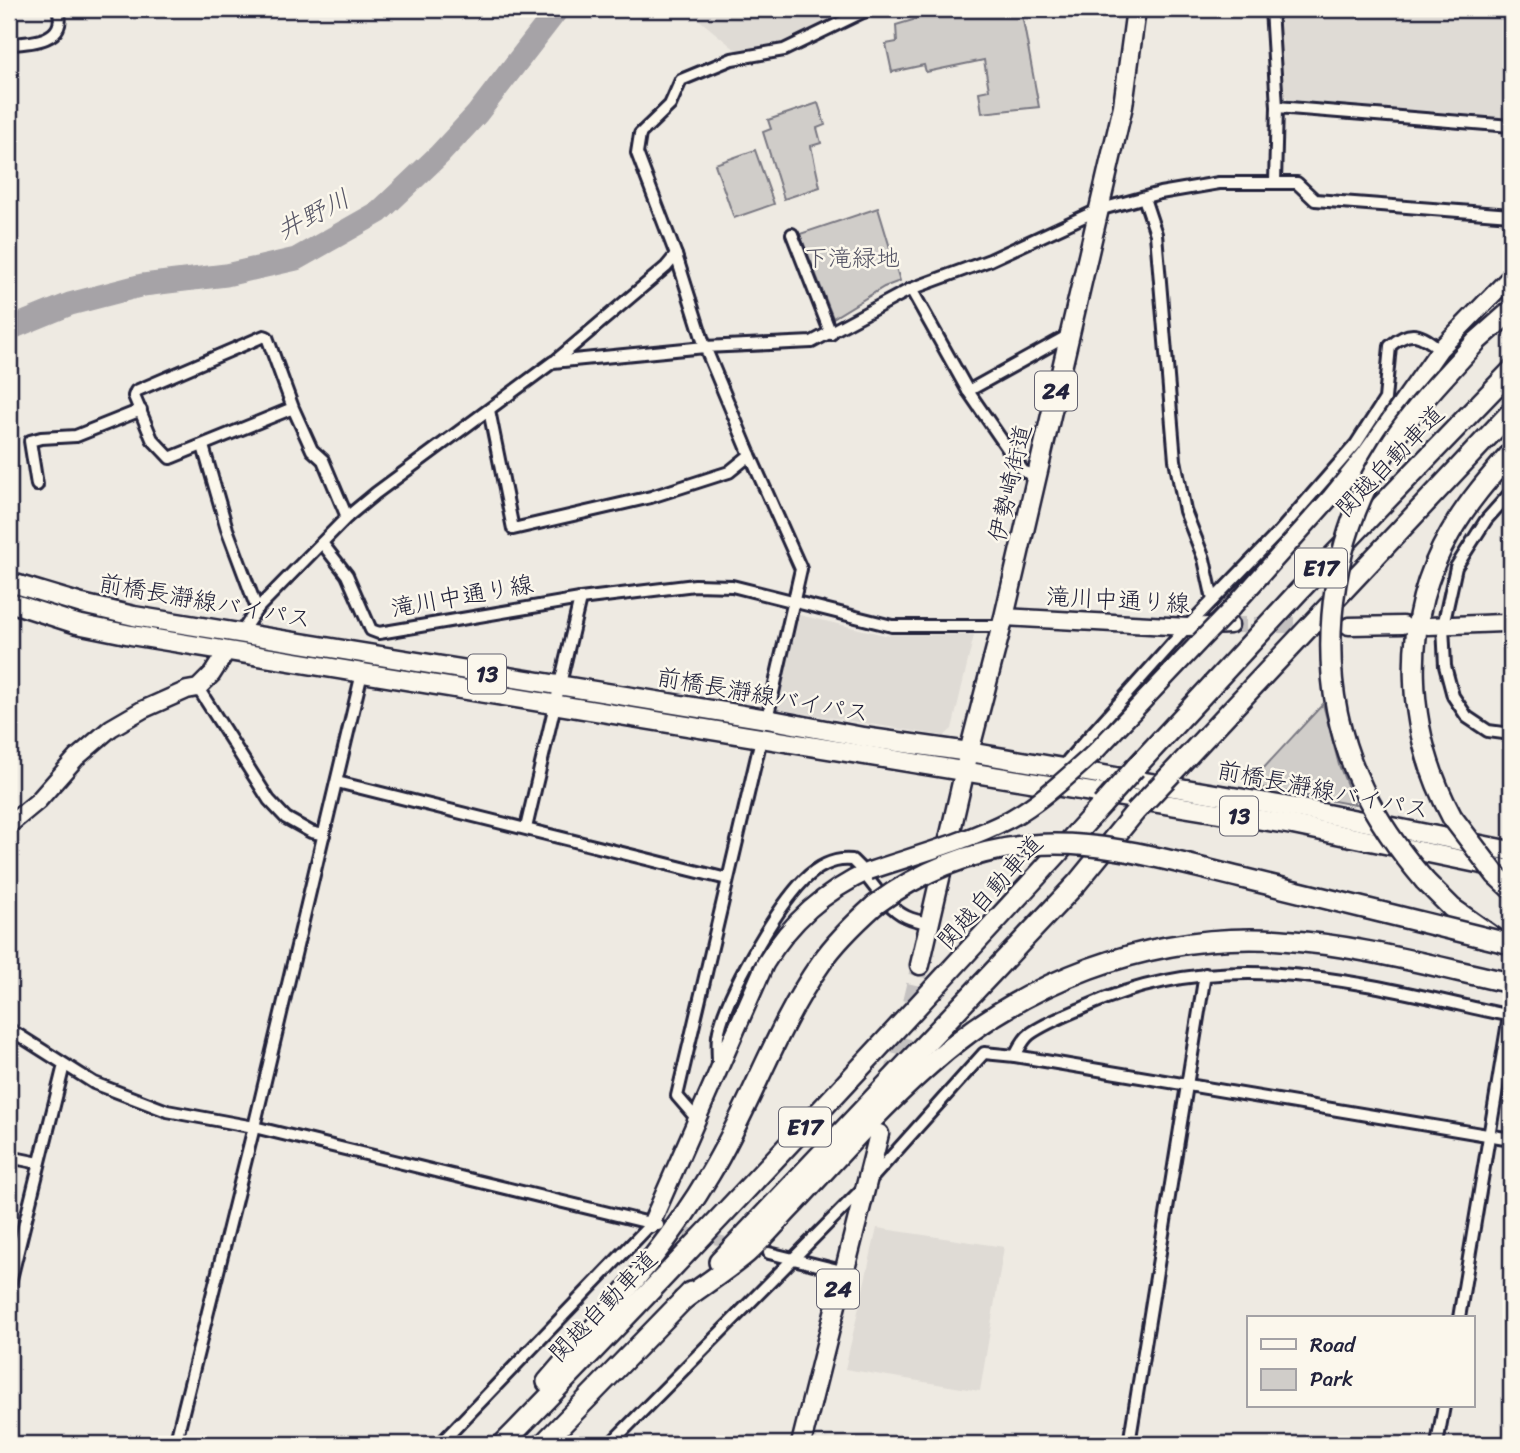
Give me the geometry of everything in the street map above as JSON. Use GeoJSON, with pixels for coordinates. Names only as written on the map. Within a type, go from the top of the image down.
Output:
{"type":"FeatureCollection","features":[{"type":"Feature","properties":{"kind":"highway"},"geometry":{"type":"LineString","coordinates":[[1511,311],[1477,341],[1394,438],[1372,476],[1345,539],[1331,610],[1332,674],[1336,706],[1350,759],[1375,812],[1405,858],[1452,908],[1511,946]]}},
{"type":"Feature","properties":{"kind":"highway","name":"関越自動車道"},"geometry":{"type":"LineString","coordinates":[[503,1444],[665,1278],[1299,591],[1511,371]]}},
{"type":"Feature","properties":{"kind":"highway","name":"E17"},"geometry":{"type":"LineString","coordinates":[[543,1444],[683,1300],[1077,883],[1135,812],[1511,412]]}},
{"type":"Feature","properties":{"kind":"highway"},"geometry":{"type":"LineString","coordinates":[[1511,453],[1462,513],[1449,534],[1427,583],[1413,664],[1417,720],[1431,774],[1452,817],[1496,875],[1511,889]]}},
{"type":"Feature","properties":{"kind":"highway"},"geometry":{"type":"LineString","coordinates":[[494,1444],[650,1263],[688,1211],[743,1112],[798,998],[873,886],[918,877],[949,862],[977,853],[1035,844],[1084,846],[1180,863],[1511,946]]}},
{"type":"Feature","properties":{"kind":"highway"},"geometry":{"type":"LineString","coordinates":[[683,1300],[749,1252],[886,1106],[934,1061],[980,1025],[1019,1000],[1082,971],[1149,951],[1184,944],[1217,940],[1282,940],[1350,949],[1511,983]]}},
{"type":"Feature","properties":{"kind":"main road","name":"伊勢崎街道"},"geometry":{"type":"LineString","coordinates":[[920,965],[1123,106],[1136,9]]}},
{"type":"Feature","properties":{"kind":"main road","name":"前橋長瀞線バイパス"},"geometry":{"type":"LineString","coordinates":[[9,582],[108,610],[240,634],[863,737],[969,752],[1301,809],[1511,851]]}},
{"type":"Feature","properties":{"kind":"main road","name":"前橋長瀞線バイパス"},"geometry":{"type":"LineString","coordinates":[[9,602],[77,624],[226,652],[1293,825],[1511,870]]}},
{"type":"Feature","properties":{"kind":"main road","name":"24"},"geometry":{"type":"LineString","coordinates":[[801,1444],[842,1271],[879,1134]]}},
{"type":"Feature","properties":{"kind":"street"},"geometry":{"type":"LineString","coordinates":[[9,44],[40,42],[59,28],[62,20],[58,9]]}},
{"type":"Feature","properties":{"kind":"street"},"geometry":{"type":"LineString","coordinates":[[767,719],[802,569],[705,347],[676,255],[637,153],[640,134],[670,105],[681,80],[733,59],[784,50],[869,9]]}},
{"type":"Feature","properties":{"kind":"street"},"geometry":{"type":"LineString","coordinates":[[1271,9],[1276,107],[1275,181]]}},
{"type":"Feature","properties":{"kind":"street"},"geometry":{"type":"LineString","coordinates":[[1276,107],[1511,126]]}},
{"type":"Feature","properties":{"kind":"street"},"geometry":{"type":"LineString","coordinates":[[553,362],[705,347],[812,342],[911,289],[990,260],[1098,210],[1220,183],[1297,183],[1315,200],[1511,215]]}},
{"type":"Feature","properties":{"kind":"street"},"geometry":{"type":"LineString","coordinates":[[1143,198],[1156,234],[1175,460],[1185,511],[1204,559],[1213,600]]}},
{"type":"Feature","properties":{"kind":"street"},"geometry":{"type":"LineString","coordinates":[[792,234],[831,334]]}},
{"type":"Feature","properties":{"kind":"street"},"geometry":{"type":"LineString","coordinates":[[9,825],[38,801],[76,758],[111,728],[142,710],[187,690],[198,688],[212,674],[257,609],[346,517],[553,362],[666,267],[676,255]]}},
{"type":"Feature","properties":{"kind":"street"},"geometry":{"type":"LineString","coordinates":[[440,1444],[654,1224],[718,1066],[765,964],[780,939],[796,921],[828,893],[873,886],[1012,817],[1049,792],[1094,753],[1200,641],[1230,617],[1366,455],[1440,349],[1511,276]]}},
{"type":"Feature","properties":{"kind":"street"},"geometry":{"type":"LineString","coordinates":[[911,289],[968,391],[1023,471],[1035,476]]}},
{"type":"Feature","properties":{"kind":"street"},"geometry":{"type":"LineString","coordinates":[[968,391],[1069,335]]}},
{"type":"Feature","properties":{"kind":"street"},"geometry":{"type":"LineString","coordinates":[[1068,760],[1187,627],[1279,532],[1363,435],[1385,399],[1390,346],[1405,336],[1414,335],[1423,336],[1440,349]]}},
{"type":"Feature","properties":{"kind":"street"},"geometry":{"type":"LineString","coordinates":[[293,408],[170,458],[152,439],[134,396],[136,391],[267,337],[293,408],[312,450],[323,460],[346,517]]}},
{"type":"Feature","properties":{"kind":"street"},"geometry":{"type":"LineString","coordinates":[[37,485],[30,441],[76,436],[141,410]]}},
{"type":"Feature","properties":{"kind":"street"},"geometry":{"type":"LineString","coordinates":[[489,410],[513,529],[664,492],[729,472],[750,455]]}},
{"type":"Feature","properties":{"kind":"street"},"geometry":{"type":"LineString","coordinates":[[203,446],[226,529],[257,609]]}},
{"type":"Feature","properties":{"kind":"street"},"geometry":{"type":"LineString","coordinates":[[1511,492],[1486,520],[1456,567],[1436,626],[1452,696],[1466,717],[1488,731],[1511,734]]}},
{"type":"Feature","properties":{"kind":"street","name":"滝川中通り線"},"geometry":{"type":"LineString","coordinates":[[321,543],[347,575],[371,630],[379,633],[580,599],[695,585],[732,586],[892,626],[1003,621],[1187,627],[1230,617]]}},
{"type":"Feature","properties":{"kind":"street"},"geometry":{"type":"LineString","coordinates":[[526,828],[580,599]]}},
{"type":"Feature","properties":{"kind":"street"},"geometry":{"type":"LineString","coordinates":[[1436,626],[1503,624],[1511,621]]}},
{"type":"Feature","properties":{"kind":"street"},"geometry":{"type":"LineString","coordinates":[[1349,626],[1403,625]]}},
{"type":"Feature","properties":{"kind":"street"},"geometry":{"type":"LineString","coordinates":[[175,1444],[362,673]]}},
{"type":"Feature","properties":{"kind":"street"},"geometry":{"type":"LineString","coordinates":[[198,688],[269,800],[286,818],[311,832],[324,835]]}},
{"type":"Feature","properties":{"kind":"street"},"geometry":{"type":"LineString","coordinates":[[696,1118],[688,1112],[677,1096],[761,738]]}},
{"type":"Feature","properties":{"kind":"street"},"geometry":{"type":"LineString","coordinates":[[337,782],[727,879]]}},
{"type":"Feature","properties":{"kind":"street"},"geometry":{"type":"LineString","coordinates":[[718,1066],[718,1037],[727,1006],[781,908],[805,879],[822,866],[838,859],[852,860],[896,912],[911,920],[929,923]]}},
{"type":"Feature","properties":{"kind":"street"},"geometry":{"type":"LineString","coordinates":[[1015,1056],[1028,1035],[1103,999],[1160,982],[1205,974],[1276,972],[1325,978],[1510,1012],[1459,1316]]}},
{"type":"Feature","properties":{"kind":"street"},"geometry":{"type":"LineString","coordinates":[[1129,1444],[1205,974]]}},
{"type":"Feature","properties":{"kind":"street"},"geometry":{"type":"LineString","coordinates":[[9,1029],[94,1083],[167,1111],[254,1127],[654,1224]]}},
{"type":"Feature","properties":{"kind":"street"},"geometry":{"type":"LineString","coordinates":[[610,1444],[865,1186],[984,1053],[1189,1084],[1511,1139]]}},
{"type":"Feature","properties":{"kind":"street"},"geometry":{"type":"LineString","coordinates":[[9,1287],[64,1065]]}},
{"type":"Feature","properties":{"kind":"street"},"geometry":{"type":"LineString","coordinates":[[9,1157],[39,1163]]}},
{"type":"Feature","properties":{"kind":"street"},"geometry":{"type":"LineString","coordinates":[[769,1253],[842,1271]]}},
{"type":"Feature","properties":{"kind":"street"},"geometry":{"type":"LineString","coordinates":[[1437,1444],[1444,1408]]}},
{"type":"Feature","properties":{"kind":"shaded area"},"geometry":{"type":"Polygon","coordinates":[[[686,9],[854,9],[784,42],[737,51],[686,9]]]}},
{"type":"Feature","properties":{"kind":"shaded area"},"geometry":{"type":"Polygon","coordinates":[[[1279,9],[1511,9],[1511,122],[1291,102],[1282,92],[1279,9]]]}},
{"type":"Feature","properties":{"kind":"shaded area"},"geometry":{"type":"Polygon","coordinates":[[[795,614],[885,635],[974,635],[952,729],[944,736],[778,709],[774,704],[795,614]]]}},
{"type":"Feature","properties":{"kind":"shaded area"},"geometry":{"type":"Polygon","coordinates":[[[877,1228],[1004,1247],[980,1391],[845,1369],[877,1228]]]}},
{"type":"Feature","properties":{"kind":"green space"},"geometry":{"type":"Polygon","coordinates":[[[950,9],[1021,9],[1039,107],[982,113],[979,92],[989,90],[984,60],[926,72],[924,65],[892,72],[886,44],[897,42],[896,25],[950,9]]]}},
{"type":"Feature","properties":{"kind":"green space"},"geometry":{"type":"Polygon","coordinates":[[[818,103],[825,125],[817,128],[821,143],[811,146],[820,187],[784,199],[763,132],[771,129],[768,120],[818,103]]]}},
{"type":"Feature","properties":{"kind":"green space"},"geometry":{"type":"Polygon","coordinates":[[[755,150],[774,204],[734,218],[715,164],[755,150]]]}},
{"type":"Feature","properties":{"kind":"green space","name":"下滝緑地"},"geometry":{"type":"Polygon","coordinates":[[[878,208],[900,281],[884,287],[833,318],[800,234],[878,208]]]}},
{"type":"Feature","properties":{"kind":"green space"},"geometry":{"type":"Polygon","coordinates":[[[1323,704],[1339,765],[1355,805],[1248,785],[1323,704]]]}},
{"type":"Feature","properties":{"kind":"waterway","name":"井野川"},"geometry":{"type":"LineString","coordinates":[[9,329],[70,304],[143,285],[226,275],[296,259],[379,212],[439,155],[477,114],[558,9]]}},
{"type":"Feature","properties":{"kind":"tunnel"},"geometry":{"type":"LineString","coordinates":[[1230,625],[1319,625]]}},
{"type":"Feature","properties":{"kind":"tunnel"},"geometry":{"type":"LineString","coordinates":[[892,1081],[920,965]]}},
{"type":"Feature","properties":{"kind":"tunnel"},"geometry":{"type":"LineString","coordinates":[[671,1228],[769,1253]]}}]}
